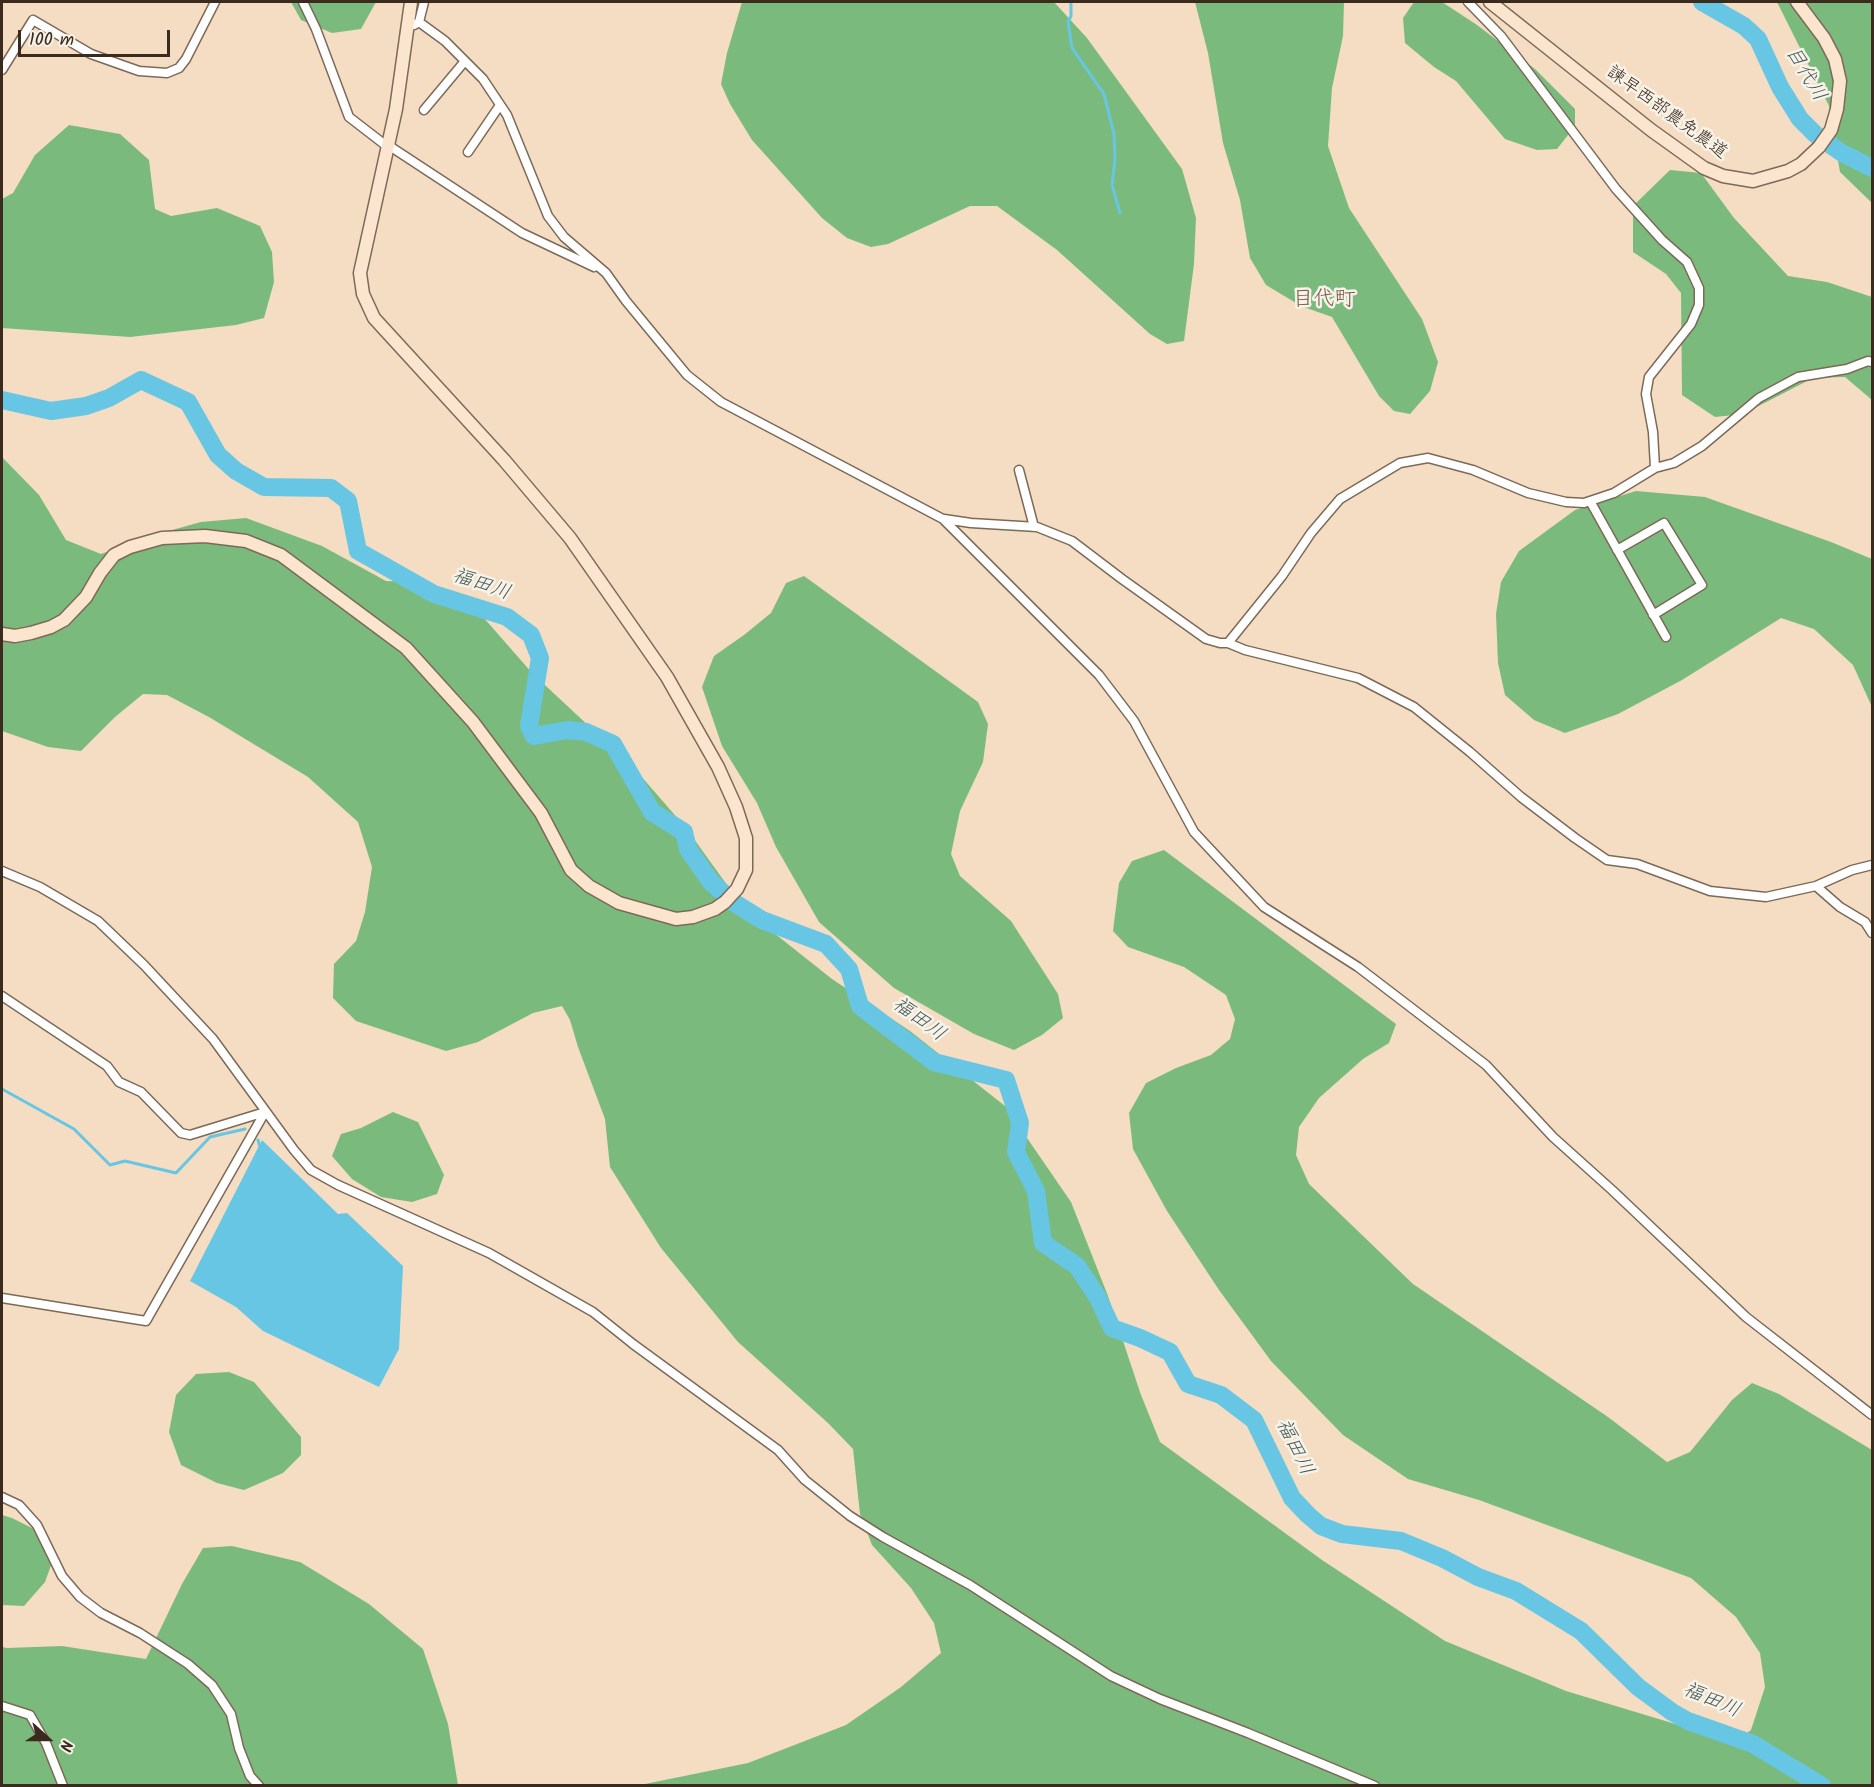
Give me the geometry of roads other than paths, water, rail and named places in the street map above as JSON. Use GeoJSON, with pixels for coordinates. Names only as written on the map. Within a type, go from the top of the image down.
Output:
{"type":"FeatureCollection","features":[{"type":"Feature","properties":{"kind":"street"},"geometry":{"type":"LineString","coordinates":[[2,70],[33,20],[91,54],[139,71],[167,73],[179,68],[186,59],[215,2]]}},
{"type":"Feature","properties":{"kind":"street"},"geometry":{"type":"LineString","coordinates":[[303,2],[316,28],[349,117],[384,144],[522,233],[606,273]]}},
{"type":"Feature","properties":{"kind":"street"},"geometry":{"type":"LineString","coordinates":[[2,633],[15,636],[32,633],[64,620],[86,597],[114,555],[129,547],[162,538],[205,536],[246,541],[281,555],[406,648],[473,722],[541,813],[571,870],[589,885],[619,903],[676,920],[715,909],[737,889],[746,870],[746,838],[736,807],[718,767],[667,677],[570,538],[504,460],[374,318],[363,294],[360,273],[396,109],[411,2]]}},
{"type":"Feature","properties":{"kind":"street"},"geometry":{"type":"LineString","coordinates":[[406,30],[418,22],[424,2]]}},
{"type":"Feature","properties":{"kind":"street"},"geometry":{"type":"LineString","coordinates":[[1468,2],[1501,36],[1616,189],[1662,240],[1687,262],[1698,288],[1698,305],[1691,324],[1648,377],[1646,394],[1653,432],[1655,468]]}},
{"type":"Feature","properties":{"kind":"street","name":"諫早西部農免農道"},"geometry":{"type":"LineString","coordinates":[[1490,2],[1651,130],[1704,168],[1723,176],[1753,181],[1801,165],[1819,147],[1831,130],[1837,109],[1840,81],[1835,59],[1824,38],[1797,2]]}},
{"type":"Feature","properties":{"kind":"street"},"geometry":{"type":"LineString","coordinates":[[418,22],[446,41],[483,79],[507,115],[548,216],[564,237],[606,273],[687,375],[721,402],[943,519],[1099,675],[1134,721],[1194,832],[1264,907],[1358,968],[1486,1065],[1553,1137],[1746,1317],[1872,1415]]}},
{"type":"Feature","properties":{"kind":"street"},"geometry":{"type":"LineString","coordinates":[[424,110],[465,61]]}},
{"type":"Feature","properties":{"kind":"street"},"geometry":{"type":"LineString","coordinates":[[468,152],[500,105]]}},
{"type":"Feature","properties":{"kind":"street"},"geometry":{"type":"LineString","coordinates":[[1228,643],[1282,576],[1311,533],[1340,499],[1400,463],[1428,458],[1473,470],[1528,493],[1566,502],[1584,503],[1614,493],[1655,468],[1674,463],[1702,446],[1759,398],[1798,377],[1847,369],[1868,361],[1872,362]]}},
{"type":"Feature","properties":{"kind":"street"},"geometry":{"type":"LineString","coordinates":[[1019,470],[1034,527]]}},
{"type":"Feature","properties":{"kind":"street"},"geometry":{"type":"LineString","coordinates":[[1590,501],[1666,637]]}},
{"type":"Feature","properties":{"kind":"street"},"geometry":{"type":"LineString","coordinates":[[943,519],[1034,527],[1072,541],[1206,639],[1358,678],[1414,707],[1521,797],[1608,860],[1637,864],[1710,891],[1766,897],[1816,886],[1852,870],[1872,865]]}},
{"type":"Feature","properties":{"kind":"street"},"geometry":{"type":"LineString","coordinates":[[1617,550],[1664,523],[1702,585],[1653,615]]}},
{"type":"Feature","properties":{"kind":"street"},"geometry":{"type":"LineString","coordinates":[[2,871],[39,887],[98,921],[144,965],[213,1039],[265,1112],[311,1170],[338,1185],[489,1253],[593,1312],[778,1450],[805,1480],[850,1516],[970,1585],[1111,1676],[1160,1699],[1376,1785]]}},
{"type":"Feature","properties":{"kind":"street"},"geometry":{"type":"LineString","coordinates":[[1816,886],[1840,907],[1865,922],[1872,933]]}},
{"type":"Feature","properties":{"kind":"street"},"geometry":{"type":"LineString","coordinates":[[2,996],[107,1066],[119,1082],[141,1092],[181,1133],[190,1135],[265,1112]]}},
{"type":"Feature","properties":{"kind":"street"},"geometry":{"type":"LineString","coordinates":[[2,1298],[146,1321],[265,1112]]}},
{"type":"Feature","properties":{"kind":"street"},"geometry":{"type":"LineString","coordinates":[[2,1497],[19,1505],[37,1525],[63,1576],[80,1597],[101,1613],[140,1633],[188,1664],[212,1685],[231,1714],[239,1748],[250,1776],[259,1785]]}},
{"type":"Feature","properties":{"kind":"street"},"geometry":{"type":"LineString","coordinates":[[2,1706],[30,1715],[46,1743],[63,1785]]}},
{"type":"Feature","properties":{"kind":"street"},"geometry":{"type":"LineString","coordinates":[[1349,1776],[1356,1785]]}},
{"type":"Feature","properties":{"kind":"water"},"geometry":{"type":"Polygon","coordinates":[[[262,1140],[338,1214],[347,1213],[403,1266],[399,1349],[379,1387],[263,1331],[236,1307],[190,1281],[262,1140]]]}},
{"type":"Feature","properties":{"kind":"waterway"},"geometry":{"type":"LineString","coordinates":[[1071,2],[1071,16],[1068,22],[1072,48],[1104,94],[1114,134],[1115,159],[1112,185],[1120,213]]}},
{"type":"Feature","properties":{"kind":"waterway","name":"目代川"},"geometry":{"type":"LineString","coordinates":[[1702,2],[1744,26],[1758,39],[1780,87],[1800,119],[1815,134],[1842,153],[1872,168]]}},
{"type":"Feature","properties":{"kind":"waterway","name":"福田川"},"geometry":{"type":"LineString","coordinates":[[2,400],[51,411],[86,406],[109,398],[141,380],[188,402],[218,455],[236,471],[264,487],[331,488],[348,501],[358,551],[434,594],[507,617],[531,635],[540,658],[529,726],[534,736],[567,730],[586,732],[613,744],[652,812],[684,832],[688,849],[711,882],[733,902],[762,920],[826,944],[849,969],[860,1006],[934,1062],[1006,1080],[1020,1123],[1016,1152],[1036,1191],[1043,1243],[1077,1266],[1097,1296],[1112,1328],[1170,1352],[1188,1384],[1221,1395],[1254,1420],[1292,1498],[1308,1515],[1321,1526],[1342,1534],[1401,1541],[1442,1558],[1478,1577],[1516,1591],[1581,1631],[1638,1687],[1672,1712],[1688,1721],[1753,1744],[1822,1786]]}},
{"type":"Feature","properties":{"kind":"waterway"},"geometry":{"type":"LineString","coordinates":[[2,1089],[74,1129],[110,1165],[125,1161],[176,1173],[210,1137],[245,1129]]}},
{"type":"Feature","properties":{"kind":"waterway"},"geometry":{"type":"LineString","coordinates":[[258,1140],[260,1147]]}},
{"type":"Feature","properties":{"kind":"district","name":"目代町"},"geometry":{"type":"Point","coordinates":[1324,301]}}]}
